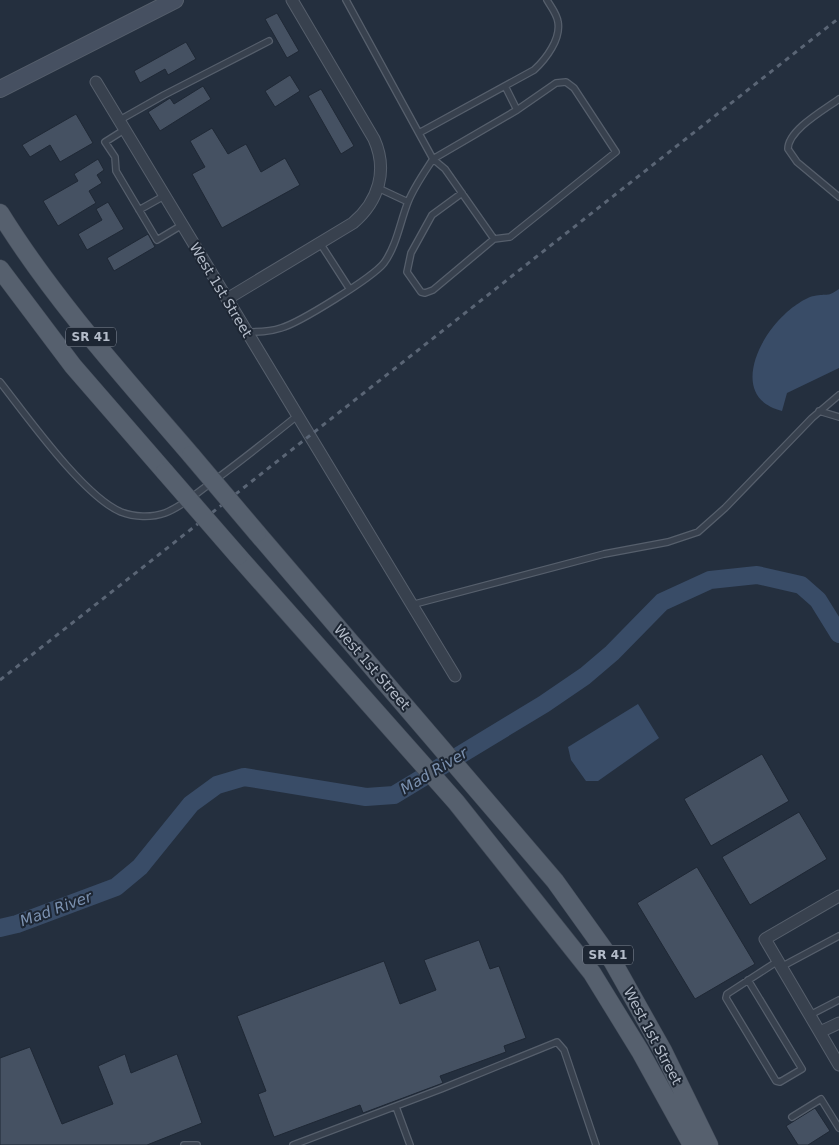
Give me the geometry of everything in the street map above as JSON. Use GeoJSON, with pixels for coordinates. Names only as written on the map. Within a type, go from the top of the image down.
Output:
{"type":"FeatureCollection","features":[{"type":"Feature","properties":{"kind":"main road"},"geometry":{"type":"LineString","coordinates":[[0,89],[175,0]]}},
{"type":"Feature","properties":{"kind":"main road","name":"West 1st Street"},"geometry":{"type":"LineString","coordinates":[[0,213],[50,284],[95,342],[556,881],[613,962],[663,1051],[709,1145]]}},
{"type":"Feature","properties":{"kind":"main road","name":"West 1st Street"},"geometry":{"type":"LineString","coordinates":[[0,269],[73,366],[373,710],[456,802],[592,973],[640,1051],[692,1145]]}},
{"type":"Feature","properties":{"kind":"street"},"geometry":{"type":"LineString","coordinates":[[227,299],[361,216],[368,208],[378,188],[381,160],[374,139],[292,0]]}},
{"type":"Feature","properties":{"kind":"street","name":"West 1st Street"},"geometry":{"type":"LineString","coordinates":[[96,82],[455,676]]}},
{"type":"Feature","properties":{"kind":"street"},"geometry":{"type":"LineString","coordinates":[[839,896],[765,939],[839,1065]]}},
{"type":"Feature","properties":{"kind":"street"},"geometry":{"type":"LineString","coordinates":[[820,1032],[839,1023]]}},
{"type":"Feature","properties":{"kind":"lane"},"geometry":{"type":"LineString","coordinates":[[346,0],[433,159],[445,169],[494,239]]}},
{"type":"Feature","properties":{"kind":"lane"},"geometry":{"type":"LineString","coordinates":[[419,133],[534,70],[543,61],[558,31],[558,22],[547,0]]}},
{"type":"Feature","properties":{"kind":"lane"},"geometry":{"type":"LineString","coordinates":[[182,225],[157,240],[116,171],[115,157],[105,142],[121,125],[164,95],[269,41]]}},
{"type":"Feature","properties":{"kind":"lane"},"geometry":{"type":"LineString","coordinates":[[246,332],[282,328],[315,311],[383,264],[392,248],[408,202],[433,159],[517,110],[556,83],[566,82],[574,88],[616,152],[510,237],[494,239],[433,290],[425,293],[421,292],[407,272],[411,253],[432,215],[462,194]]}},
{"type":"Feature","properties":{"kind":"lane"},"geometry":{"type":"LineString","coordinates":[[505,86],[517,110]]}},
{"type":"Feature","properties":{"kind":"lane"},"geometry":{"type":"LineString","coordinates":[[839,99],[799,129],[790,138],[788,149],[797,162],[839,197]]}},
{"type":"Feature","properties":{"kind":"lane"},"geometry":{"type":"LineString","coordinates":[[378,188],[408,202]]}},
{"type":"Feature","properties":{"kind":"lane"},"geometry":{"type":"LineString","coordinates":[[139,210],[164,196]]}},
{"type":"Feature","properties":{"kind":"lane"},"geometry":{"type":"LineString","coordinates":[[320,243],[349,288]]}},
{"type":"Feature","properties":{"kind":"lane"},"geometry":{"type":"LineString","coordinates":[[0,382],[46,441],[94,494],[107,504],[132,515],[156,515],[175,508],[242,461],[297,416]]}},
{"type":"Feature","properties":{"kind":"lane"},"geometry":{"type":"LineString","coordinates":[[411,605],[604,554],[668,542],[698,532],[725,508],[819,411],[839,396]]}},
{"type":"Feature","properties":{"kind":"lane"},"geometry":{"type":"LineString","coordinates":[[819,411],[839,417]]}},
{"type":"Feature","properties":{"kind":"lane"},"geometry":{"type":"LineString","coordinates":[[748,980],[802,1069],[780,1082],[776,1081],[726,998],[727,994],[748,980],[839,936]]}},
{"type":"Feature","properties":{"kind":"lane"},"geometry":{"type":"LineString","coordinates":[[810,1015],[839,1000]]}},
{"type":"Feature","properties":{"kind":"lane"},"geometry":{"type":"LineString","coordinates":[[293,1145],[557,1042],[564,1050],[596,1145]]}},
{"type":"Feature","properties":{"kind":"lane"},"geometry":{"type":"LineString","coordinates":[[792,1116],[821,1099],[839,1128]]}},
{"type":"Feature","properties":{"kind":"lane"},"geometry":{"type":"LineString","coordinates":[[396,1106],[410,1145]]}},
{"type":"Feature","properties":{"kind":"lane"},"geometry":{"type":"LineString","coordinates":[[184,1145],[197,1145]]}},
{"type":"Feature","properties":{"kind":"water"},"geometry":{"type":"Polygon","coordinates":[[[839,289],[839,368],[787,393],[782,411],[766,404],[757,394],[753,381],[758,352],[765,338],[785,314],[799,303],[811,297],[829,294],[839,289]]]}},
{"type":"Feature","properties":{"kind":"water"},"geometry":{"type":"Polygon","coordinates":[[[638,704],[659,738],[598,781],[586,781],[571,760],[568,747],[638,704]]]}},
{"type":"Feature","properties":{"kind":"building"},"geometry":{"type":"Polygon","coordinates":[[[277,13],[299,51],[287,58],[265,19],[277,13]]]}},
{"type":"Feature","properties":{"kind":"building"},"geometry":{"type":"Polygon","coordinates":[[[186,42],[196,59],[168,75],[165,69],[140,83],[134,71],[186,42]]]}},
{"type":"Feature","properties":{"kind":"building"},"geometry":{"type":"Polygon","coordinates":[[[290,75],[300,91],[275,107],[265,91],[290,75]]]}},
{"type":"Feature","properties":{"kind":"building"},"geometry":{"type":"Polygon","coordinates":[[[203,86],[211,99],[160,131],[148,112],[170,98],[174,104],[203,86]]]}},
{"type":"Feature","properties":{"kind":"building"},"geometry":{"type":"Polygon","coordinates":[[[321,89],[354,146],[341,154],[308,96],[321,89]]]}},
{"type":"Feature","properties":{"kind":"building"},"geometry":{"type":"Polygon","coordinates":[[[76,114],[93,143],[60,162],[50,145],[30,157],[22,145],[76,114]]]}},
{"type":"Feature","properties":{"kind":"building"},"geometry":{"type":"Polygon","coordinates":[[[212,128],[228,154],[246,144],[261,172],[285,158],[300,185],[222,228],[192,174],[205,167],[190,141],[212,128]]]}},
{"type":"Feature","properties":{"kind":"building"},"geometry":{"type":"Polygon","coordinates":[[[98,159],[104,170],[97,175],[102,183],[89,191],[96,203],[58,226],[43,201],[78,181],[74,174],[98,159]]]}},
{"type":"Feature","properties":{"kind":"building"},"geometry":{"type":"Polygon","coordinates":[[[108,202],[124,229],[87,250],[78,234],[102,220],[96,209],[108,202]]]}},
{"type":"Feature","properties":{"kind":"building"},"geometry":{"type":"Polygon","coordinates":[[[148,234],[155,247],[114,271],[107,258],[148,234]]]}},
{"type":"Feature","properties":{"kind":"building"},"geometry":{"type":"Polygon","coordinates":[[[762,754],[789,801],[711,846],[684,799],[762,754]]]}},
{"type":"Feature","properties":{"kind":"building"},"geometry":{"type":"Polygon","coordinates":[[[799,812],[827,859],[750,905],[722,857],[799,812]]]}},
{"type":"Feature","properties":{"kind":"building"},"geometry":{"type":"Polygon","coordinates":[[[697,867],[755,964],[695,999],[637,903],[697,867]]]}},
{"type":"Feature","properties":{"kind":"building"},"geometry":{"type":"Polygon","coordinates":[[[479,940],[490,969],[499,966],[526,1038],[504,1046],[506,1052],[440,1076],[443,1083],[363,1113],[360,1105],[274,1137],[258,1094],[266,1091],[237,1016],[384,961],[400,1004],[436,990],[424,960],[479,940]]]}},
{"type":"Feature","properties":{"kind":"building"},"geometry":{"type":"Polygon","coordinates":[[[30,1047],[62,1124],[113,1104],[98,1066],[125,1054],[131,1073],[177,1054],[202,1123],[147,1145],[0,1145],[0,1058],[30,1047]]]}},
{"type":"Feature","properties":{"kind":"building"},"geometry":{"type":"Polygon","coordinates":[[[815,1108],[830,1131],[808,1145],[798,1145],[786,1126],[815,1108]]]}},
{"type":"Feature","properties":{"kind":"waterway","name":"Mad River"},"geometry":{"type":"LineString","coordinates":[[0,928],[17,924],[116,887],[140,867],[191,804],[217,785],[244,777],[366,797],[394,795],[544,704],[585,676],[612,653],[662,602],[710,580],[757,575],[801,585],[818,600],[839,634]]}},
{"type":"Feature","properties":{"kind":"railway"},"geometry":{"type":"LineString","coordinates":[[0,680],[839,18]]}}]}
